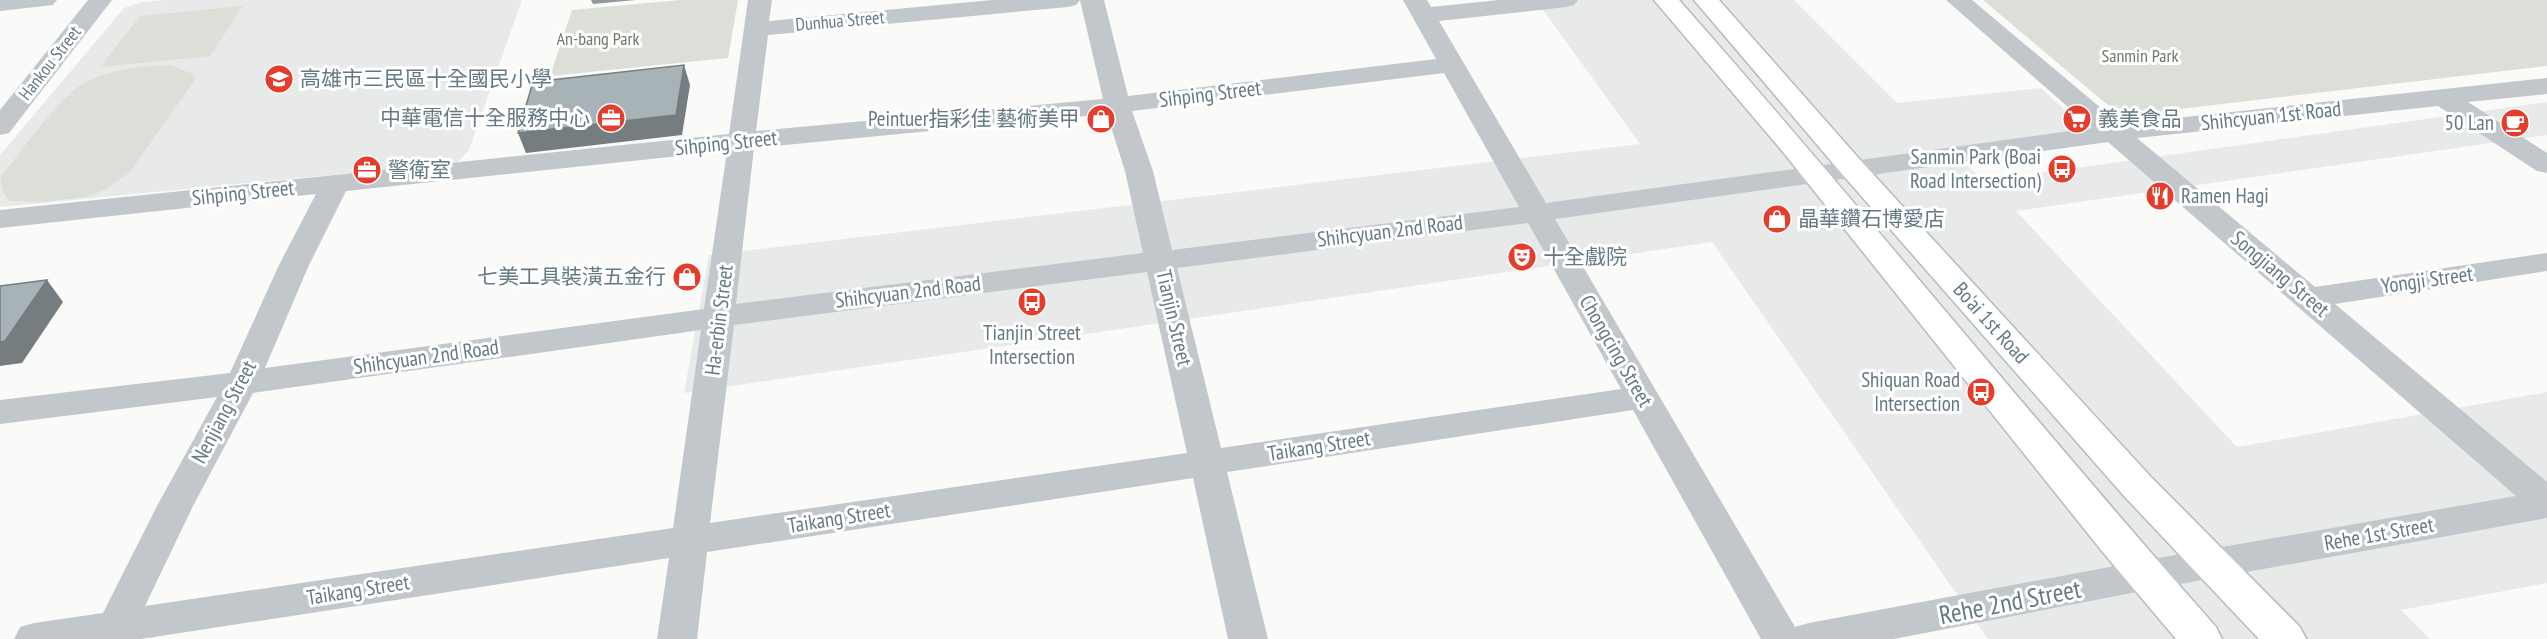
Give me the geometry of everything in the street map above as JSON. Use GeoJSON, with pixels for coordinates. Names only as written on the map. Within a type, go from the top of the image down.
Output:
{"type":"FeatureCollection","features":[{"type":"Feature","properties":{"kind":"main road","name":"Bo'ai 1st Road"},"geometry":{"type":"LineString","coordinates":[[1666,0],[1815,173],[2201,639]]}},
{"type":"Feature","properties":{"kind":"main road","name":"Bo'ai 1st Road"},"geometry":{"type":"LineString","coordinates":[[1706,0],[1852,168],[2137,486],[2285,639]]}},
{"type":"Feature","properties":{"kind":"street"},"geometry":{"type":"LineString","coordinates":[[0,4],[45,0]]}},
{"type":"Feature","properties":{"kind":"street","name":"Hankou Street"},"geometry":{"type":"LineString","coordinates":[[0,127],[100,0]]}},
{"type":"Feature","properties":{"kind":"street","name":"Ha-erbin Street"},"geometry":{"type":"LineString","coordinates":[[677,639],[760,0]]}},
{"type":"Feature","properties":{"kind":"street","name":"Dunhua Street"},"geometry":{"type":"LineString","coordinates":[[756,29],[1068,0]]}},
{"type":"Feature","properties":{"kind":"street","name":"Tianjin Street"},"geometry":{"type":"LineString","coordinates":[[1092,0],[1117,105],[1139,171],[1248,639]]}},
{"type":"Feature","properties":{"kind":"street"},"geometry":{"type":"LineString","coordinates":[[1419,8],[1566,0]]}},
{"type":"Feature","properties":{"kind":"street","name":"Songjiang Street"},"geometry":{"type":"LineString","coordinates":[[1958,0],[2547,503]]}},
{"type":"Feature","properties":{"kind":"street","name":"Chongcing Street"},"geometry":{"type":"LineString","coordinates":[[1419,8],[1781,639]]}},
{"type":"Feature","properties":{"kind":"street","name":"Sihping Street"},"geometry":{"type":"LineString","coordinates":[[0,219],[741,141],[1117,105],[1452,66]]}},
{"type":"Feature","properties":{"kind":"street","name":"Shihcyuan 1st Road"},"geometry":{"type":"LineString","coordinates":[[1815,173],[2114,133],[2547,86]]}},
{"type":"Feature","properties":{"kind":"street"},"geometry":{"type":"LineString","coordinates":[[2442,97],[2547,165]]}},
{"type":"Feature","properties":{"kind":"street","name":"Shihcyuan 2nd Road"},"geometry":{"type":"LineString","coordinates":[[0,412],[242,383],[719,316],[1537,213],[1815,173]]}},
{"type":"Feature","properties":{"kind":"street","name":"Nenjiang Street"},"geometry":{"type":"LineString","coordinates":[[112,633],[175,506],[242,383],[294,266],[335,183]]}},
{"type":"Feature","properties":{"kind":"street","name":"Yongji Street"},"geometry":{"type":"LineString","coordinates":[[2307,297],[2547,262]]}},
{"type":"Feature","properties":{"kind":"street","name":"Taikang Street"},"geometry":{"type":"LineString","coordinates":[[34,639],[112,633],[690,541],[1643,397]]}},
{"type":"Feature","properties":{"kind":"street","name":"Rehe 1st Street"},"geometry":{"type":"LineString","coordinates":[[2211,564],[2547,503]]}},
{"type":"Feature","properties":{"kind":"street","name":"Rehe 2nd Street"},"geometry":{"type":"LineString","coordinates":[[1809,639],[2211,564]]}},
{"type":"Feature","properties":{"kind":"shaded area","name":"高雄市三民區十全國民小學"},"geometry":{"type":"Polygon","coordinates":[[[164,0],[522,0],[469,150],[457,163],[0,207],[0,155],[124,8],[142,2],[164,0]]]}},
{"type":"Feature","properties":{"kind":"shaded area"},"geometry":{"type":"Polygon","coordinates":[[[1536,0],[1794,0],[1897,103],[2041,88],[2089,132],[1951,151],[1984,181],[2547,102],[2547,135],[2016,211],[2237,447],[2547,392],[2547,583],[2401,610],[2430,639],[1988,639],[1712,242],[684,393],[709,255],[1640,144],[1536,0]]]}},
{"type":"Feature","properties":{"kind":"green space","name":"An-bang Park"},"geometry":{"type":"Polygon","coordinates":[[[680,0],[738,0],[728,58],[550,76],[572,10],[680,0]]]}},
{"type":"Feature","properties":{"kind":"green space","name":"Sanmin Park"},"geometry":{"type":"Polygon","coordinates":[[[1983,0],[2547,0],[2547,66],[2137,114],[2118,111],[2104,102],[1983,0]]]}},
{"type":"Feature","properties":{"kind":"green space"},"geometry":{"type":"Polygon","coordinates":[[[243,6],[210,56],[100,67],[140,16],[243,6]]]}},
{"type":"Feature","properties":{"kind":"green space"},"geometry":{"type":"Polygon","coordinates":[[[170,65],[193,74],[195,80],[129,173],[107,189],[86,197],[42,202],[9,201],[3,192],[0,178],[62,101],[84,83],[104,74],[137,67],[170,65]]]}},
{"type":"Feature","properties":{"kind":"building"},"geometry":{"type":"Polygon","coordinates":[[[684,65],[676,115],[518,133],[533,82],[684,65]]]}},
{"type":"Feature","properties":{"kind":"building"},"geometry":{"type":"Polygon","coordinates":[[[47,280],[5,341],[0,342],[0,286],[47,280]]]}},
{"type":"Feature","properties":{"kind":"place","name":"高雄市三民區十全國民小學"},"geometry":{"type":"Point","coordinates":[279,79]}},
{"type":"Feature","properties":{"kind":"place","name":"中華電信十全服務中心"},"geometry":{"type":"Point","coordinates":[611,118]}},
{"type":"Feature","properties":{"kind":"place","name":"Peintuer指彩佳 藝術美甲"},"geometry":{"type":"Point","coordinates":[1101,119]}},
{"type":"Feature","properties":{"kind":"place","name":"義美食品"},"geometry":{"type":"Point","coordinates":[2077,119]}},
{"type":"Feature","properties":{"kind":"place","name":"50 Lan"},"geometry":{"type":"Point","coordinates":[2515,123]}},
{"type":"Feature","properties":{"kind":"place","name":"Sanmin Park (Boai Road Intersection)"},"geometry":{"type":"Point","coordinates":[2062,169]}},
{"type":"Feature","properties":{"kind":"place","name":"警衛室"},"geometry":{"type":"Point","coordinates":[367,170]}},
{"type":"Feature","properties":{"kind":"place","name":"Ramen Hagi"},"geometry":{"type":"Point","coordinates":[2160,196]}},
{"type":"Feature","properties":{"kind":"place","name":"晶華鑽石博愛店"},"geometry":{"type":"Point","coordinates":[1777,219]}},
{"type":"Feature","properties":{"kind":"place","name":"十全戲院"},"geometry":{"type":"Point","coordinates":[1522,257]}},
{"type":"Feature","properties":{"kind":"place","name":"七美工具裝潢五金行"},"geometry":{"type":"Point","coordinates":[687,277]}},
{"type":"Feature","properties":{"kind":"place","name":"Tianjin Street Intersection"},"geometry":{"type":"Point","coordinates":[1032,302]}},
{"type":"Feature","properties":{"kind":"place","name":"Shiquan Road Intersection"},"geometry":{"type":"Point","coordinates":[1981,392]}}]}
